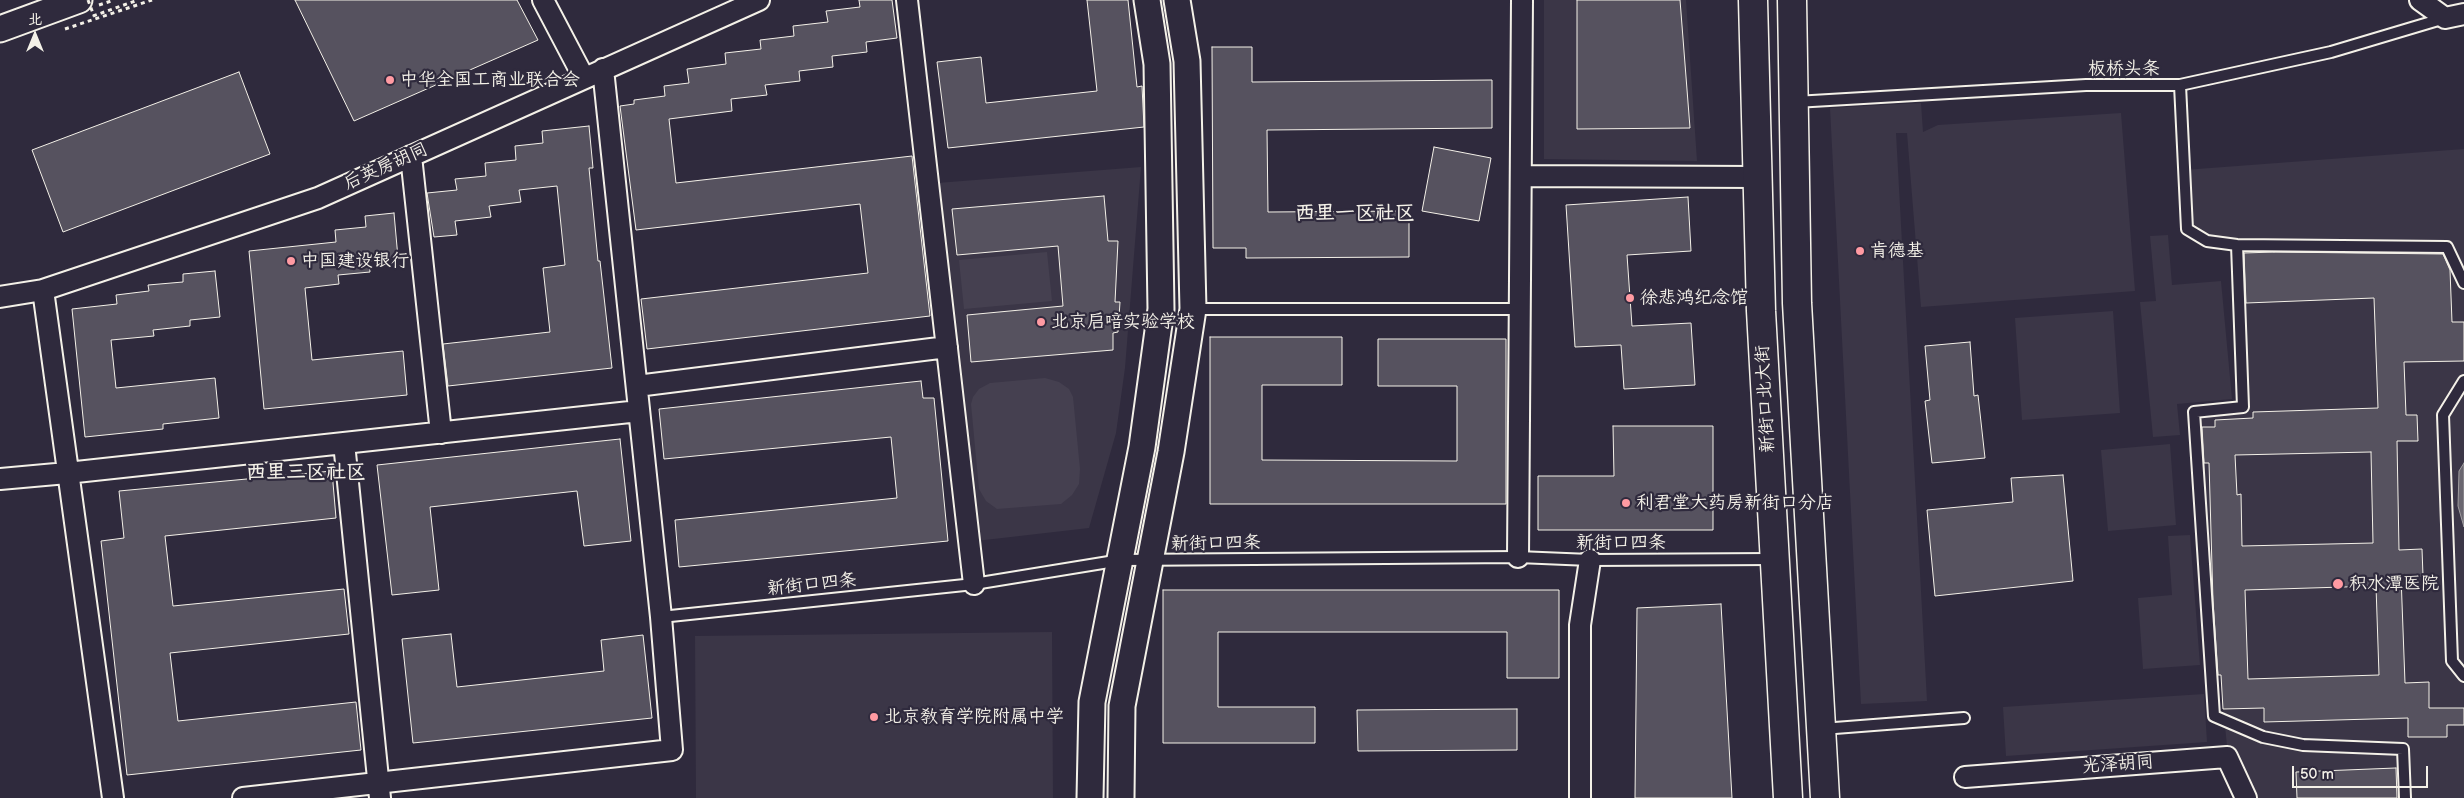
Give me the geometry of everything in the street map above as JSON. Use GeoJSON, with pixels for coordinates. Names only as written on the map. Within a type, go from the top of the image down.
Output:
{"type":"FeatureCollection","features":[{"type":"Feature","properties":{"kind":"main road","name":"新街口北大街"},"geometry":{"type":"LineString","coordinates":[[1754,0],[1760,311],[1788,798]]}},
{"type":"Feature","properties":{"kind":"main road","name":"新街口北大街"},"geometry":{"type":"LineString","coordinates":[[1792,0],[1797,303],[1825,798]]}},
{"type":"Feature","properties":{"kind":"street"},"geometry":{"type":"LineString","coordinates":[[543,0],[584,78]]}},
{"type":"Feature","properties":{"kind":"street","name":"后英房胡同"},"geometry":{"type":"LineString","coordinates":[[0,297],[43,290],[318,198],[759,0]]}},
{"type":"Feature","properties":{"kind":"street"},"geometry":{"type":"LineString","coordinates":[[907,0],[974,584]]}},
{"type":"Feature","properties":{"kind":"street"},"geometry":{"type":"LineString","coordinates":[[1090,798],[1092,702],[1142,447],[1161,309],[1157,64],[1147,0]]}},
{"type":"Feature","properties":{"kind":"street"},"geometry":{"type":"LineString","coordinates":[[1120,798],[1122,706],[1152,561],[1193,309],[1187,61],[1177,0]]}},
{"type":"Feature","properties":{"kind":"street"},"geometry":{"type":"LineString","coordinates":[[1518,558],[1522,0]]}},
{"type":"Feature","properties":{"kind":"street"},"geometry":{"type":"LineString","coordinates":[[2420,0],[2455,16]]}},
{"type":"Feature","properties":{"kind":"street"},"geometry":{"type":"LineString","coordinates":[[0,29],[87,8]]}},
{"type":"Feature","properties":{"kind":"street"},"geometry":{"type":"LineString","coordinates":[[243,798],[380,791],[672,750],[604,69]]}},
{"type":"Feature","properties":{"kind":"street"},"geometry":{"type":"LineString","coordinates":[[412,156],[442,433]]}},
{"type":"Feature","properties":{"kind":"street"},"geometry":{"type":"LineString","coordinates":[[1521,176],[1757,177]]}},
{"type":"Feature","properties":{"kind":"street"},"geometry":{"type":"LineString","coordinates":[[43,290],[66,473],[113,798]]}},
{"type":"Feature","properties":{"kind":"street"},"geometry":{"type":"LineString","coordinates":[[636,386],[947,347]]}},
{"type":"Feature","properties":{"kind":"street"},"geometry":{"type":"LineString","coordinates":[[0,478],[66,473],[639,412]]}},
{"type":"Feature","properties":{"kind":"street"},"geometry":{"type":"LineString","coordinates":[[344,443],[380,791]]}},
{"type":"Feature","properties":{"kind":"street"},"geometry":{"type":"LineString","coordinates":[[1580,798],[1580,625],[1590,560]]}},
{"type":"Feature","properties":{"kind":"street","name":"光泽胡同"},"geometry":{"type":"LineString","coordinates":[[1965,777],[2226,757],[2246,798]]}},
{"type":"Feature","properties":{"kind":"lane","name":"板桥头条"},"geometry":{"type":"LineString","coordinates":[[1794,102],[2086,85],[2180,86],[2331,52],[2455,16]]}},
{"type":"Feature","properties":{"kind":"lane"},"geometry":{"type":"LineString","coordinates":[[2180,86],[2187,229],[2206,242],[2237,245],[2447,247],[2464,283]]}},
{"type":"Feature","properties":{"kind":"lane"},"geometry":{"type":"LineString","coordinates":[[2237,245],[2243,407],[2194,412],[2214,716],[2263,737],[2303,745],[2403,749],[2405,798]]}},
{"type":"Feature","properties":{"kind":"lane"},"geometry":{"type":"LineString","coordinates":[[1193,309],[1520,309]]}},
{"type":"Feature","properties":{"kind":"lane"},"geometry":{"type":"LineString","coordinates":[[2464,381],[2444,415],[2452,661],[2464,676]]}},
{"type":"Feature","properties":{"kind":"lane","name":"新街口四条"},"geometry":{"type":"LineString","coordinates":[[660,617],[974,584],[1121,560],[1775,559]]}},
{"type":"Feature","properties":{"kind":"lane"},"geometry":{"type":"LineString","coordinates":[[1821,729],[1964,718]]}},
{"type":"Feature","properties":{"kind":"path"},"geometry":{"type":"LineString","coordinates":[[87,8],[88,0]]}},
{"type":"Feature","properties":{"kind":"path"},"geometry":{"type":"LineString","coordinates":[[57,29],[87,8],[138,0]]}},
{"type":"Feature","properties":{"kind":"shaded area"},"geometry":{"type":"Polygon","coordinates":[[[1544,0],[1686,0],[1697,161],[1544,159],[1544,0]]]}},
{"type":"Feature","properties":{"kind":"shaded area"},"geometry":{"type":"Polygon","coordinates":[[[1921,103],[1923,132],[1938,125],[2121,113],[2135,291],[1921,307],[1907,133],[1896,133],[1927,701],[1861,704],[1830,108],[1921,103]]]}},
{"type":"Feature","properties":{"kind":"shaded area","name":"积水潭医院"},"geometry":{"type":"Polygon","coordinates":[[[2464,149],[2464,798],[2248,798],[2228,756],[2194,412],[2243,407],[2237,245],[2207,241],[2187,229],[2184,170],[2464,149]]]}},
{"type":"Feature","properties":{"kind":"shaded area","name":"北京启喑实验学校"},"geometry":{"type":"Polygon","coordinates":[[[1141,167],[1125,368],[1116,433],[1089,528],[976,541],[937,183],[1141,167]]]}},
{"type":"Feature","properties":{"kind":"shaded area"},"geometry":{"type":"Polygon","coordinates":[[[2168,235],[2172,285],[2221,281],[2232,399],[2177,404],[2180,435],[2153,437],[2140,302],[2156,301],[2150,236],[2168,235]]]}},
{"type":"Feature","properties":{"kind":"shaded area"},"geometry":{"type":"Polygon","coordinates":[[[1047,252],[1052,301],[964,309],[959,260],[1047,252]]]}},
{"type":"Feature","properties":{"kind":"shaded area"},"geometry":{"type":"Polygon","coordinates":[[[2113,311],[2120,413],[2022,420],[2015,318],[2113,311]]]}},
{"type":"Feature","properties":{"kind":"shaded area"},"geometry":{"type":"Polygon","coordinates":[[[1045,378],[1059,382],[1069,389],[1073,397],[1080,469],[1079,484],[1072,495],[1061,504],[997,509],[986,501],[979,489],[971,404],[973,397],[979,389],[990,383],[1045,378]]]}},
{"type":"Feature","properties":{"kind":"shaded area"},"geometry":{"type":"Polygon","coordinates":[[[2170,444],[2176,525],[2108,531],[2101,450],[2170,444]]]}},
{"type":"Feature","properties":{"kind":"shaded area"},"geometry":{"type":"Polygon","coordinates":[[[2464,463],[2464,527],[2458,506],[2459,471],[2464,463]]]}},
{"type":"Feature","properties":{"kind":"shaded area"},"geometry":{"type":"Polygon","coordinates":[[[2190,535],[2200,665],[2143,669],[2138,598],[2172,595],[2168,536],[2190,535]]]}},
{"type":"Feature","properties":{"kind":"shaded area","name":"北京教育学院附属中学"},"geometry":{"type":"Polygon","coordinates":[[[1052,632],[1053,798],[696,798],[695,636],[1052,632]]]}},
{"type":"Feature","properties":{"kind":"shaded area"},"geometry":{"type":"Polygon","coordinates":[[[2204,694],[2207,742],[2006,756],[2003,707],[2204,694]]]}},
{"type":"Feature","properties":{"kind":"building","name":"中华全国工商业联合会"},"geometry":{"type":"Polygon","coordinates":[[[295,0],[517,0],[538,40],[354,121],[295,0]]]}},
{"type":"Feature","properties":{"kind":"building"},"geometry":{"type":"Polygon","coordinates":[[[859,0],[892,0],[897,38],[866,42],[867,52],[832,56],[833,67],[799,71],[800,81],[765,85],[767,95],[731,99],[732,111],[669,119],[676,183],[912,156],[930,316],[647,349],[641,299],[868,273],[860,204],[636,230],[620,106],[634,104],[634,100],[665,96],[664,86],[689,83],[687,69],[726,64],[725,53],[761,49],[760,40],[794,36],[793,26],[828,22],[826,11],[860,7],[859,0]]]}},
{"type":"Feature","properties":{"kind":"building"},"geometry":{"type":"Polygon","coordinates":[[[1087,0],[1128,0],[1137,87],[1142,86],[1144,127],[948,148],[937,62],[981,57],[986,103],[1097,91],[1087,0]]]}},
{"type":"Feature","properties":{"kind":"building"},"geometry":{"type":"Polygon","coordinates":[[[1577,0],[1680,0],[1690,128],[1577,129],[1577,0]]]}},
{"type":"Feature","properties":{"kind":"building"},"geometry":{"type":"Polygon","coordinates":[[[1212,47],[1252,47],[1252,82],[1492,80],[1492,128],[1267,130],[1268,212],[1409,211],[1409,257],[1246,258],[1246,248],[1213,248],[1212,47]]]}},
{"type":"Feature","properties":{"kind":"building"},"geometry":{"type":"Polygon","coordinates":[[[239,72],[270,154],[63,232],[32,150],[239,72]]]}},
{"type":"Feature","properties":{"kind":"building"},"geometry":{"type":"Polygon","coordinates":[[[589,126],[593,168],[589,168],[598,261],[600,261],[612,368],[448,386],[443,344],[550,332],[543,268],[565,265],[557,186],[519,190],[521,202],[489,206],[491,217],[455,221],[457,235],[434,237],[427,193],[457,190],[455,179],[486,176],[485,163],[516,160],[515,146],[543,143],[542,131],[589,126]]]}},
{"type":"Feature","properties":{"kind":"building"},"geometry":{"type":"Polygon","coordinates":[[[1434,147],[1491,158],[1479,221],[1422,211],[1434,147]]]}},
{"type":"Feature","properties":{"kind":"building"},"geometry":{"type":"Polygon","coordinates":[[[1104,196],[1108,241],[1118,241],[1115,302],[1120,302],[1118,332],[1113,333],[1113,350],[971,362],[967,315],[1063,306],[1058,246],[957,255],[952,209],[1104,196]]]}},
{"type":"Feature","properties":{"kind":"building"},"geometry":{"type":"Polygon","coordinates":[[[1688,197],[1691,251],[1627,255],[1632,326],[1691,323],[1695,385],[1624,389],[1621,345],[1575,347],[1566,205],[1688,197]]]}},
{"type":"Feature","properties":{"kind":"building"},"geometry":{"type":"Polygon","coordinates":[[[394,213],[398,258],[369,261],[370,272],[338,275],[339,284],[305,288],[312,360],[403,351],[407,395],[264,409],[249,251],[336,242],[335,230],[366,227],[365,216],[394,213]]]}},
{"type":"Feature","properties":{"kind":"building"},"geometry":{"type":"Polygon","coordinates":[[[2244,253],[2443,254],[2450,270],[2452,322],[2464,322],[2464,361],[2404,362],[2406,415],[2417,415],[2418,441],[2397,441],[2399,550],[2422,549],[2423,576],[2401,576],[2405,683],[2429,682],[2429,708],[2464,708],[2464,725],[2447,725],[2447,737],[2408,737],[2408,718],[2264,722],[2264,708],[2223,709],[2221,675],[2218,675],[2213,601],[2209,463],[2204,463],[2202,427],[2215,427],[2215,420],[2253,418],[2253,412],[2378,408],[2374,298],[2246,303],[2244,253]],[[2371,452],[2235,455],[2237,495],[2241,494],[2242,546],[2373,543],[2371,452]],[[2376,586],[2245,590],[2248,679],[2379,675],[2376,586]]]}},
{"type":"Feature","properties":{"kind":"building"},"geometry":{"type":"Polygon","coordinates":[[[215,271],[220,317],[190,320],[190,326],[153,330],[154,336],[111,340],[116,388],[215,378],[219,418],[163,424],[163,429],[85,437],[72,309],[117,304],[116,295],[149,291],[148,285],[183,282],[183,274],[215,271]]]}},
{"type":"Feature","properties":{"kind":"building"},"geometry":{"type":"Polygon","coordinates":[[[1210,337],[1342,337],[1342,385],[1262,385],[1262,460],[1457,461],[1457,386],[1378,386],[1378,339],[1506,339],[1506,504],[1210,504],[1210,337]]]}},
{"type":"Feature","properties":{"kind":"building"},"geometry":{"type":"Polygon","coordinates":[[[1970,342],[1974,396],[1978,395],[1985,458],[1932,463],[1925,401],[1930,400],[1925,346],[1970,342]]]}},
{"type":"Feature","properties":{"kind":"building"},"geometry":{"type":"Polygon","coordinates":[[[921,381],[923,398],[934,398],[948,541],[679,567],[675,520],[897,498],[891,437],[664,459],[659,409],[921,381]]]}},
{"type":"Feature","properties":{"kind":"building","name":"利君堂大药房新街口分店"},"geometry":{"type":"Polygon","coordinates":[[[1613,426],[1713,426],[1713,530],[1538,530],[1538,476],[1614,476],[1613,426]]]}},
{"type":"Feature","properties":{"kind":"building"},"geometry":{"type":"Polygon","coordinates":[[[620,439],[631,541],[584,546],[577,491],[430,507],[439,590],[392,595],[377,465],[620,439]]]}},
{"type":"Feature","properties":{"kind":"building"},"geometry":{"type":"Polygon","coordinates":[[[332,471],[336,518],[165,536],[173,606],[344,589],[349,634],[170,653],[178,721],[356,702],[361,750],[127,775],[101,541],[124,538],[119,491],[332,471]]]}},
{"type":"Feature","properties":{"kind":"building"},"geometry":{"type":"Polygon","coordinates":[[[2063,475],[2073,581],[1935,596],[1927,510],[2013,502],[2011,478],[2063,475]]]}},
{"type":"Feature","properties":{"kind":"building"},"geometry":{"type":"Polygon","coordinates":[[[1163,590],[1559,590],[1559,678],[1507,678],[1507,632],[1218,632],[1218,707],[1315,707],[1315,743],[1163,743],[1163,590]]]}},
{"type":"Feature","properties":{"kind":"building"},"geometry":{"type":"Polygon","coordinates":[[[1721,604],[1732,798],[1635,798],[1637,608],[1721,604]]]}},
{"type":"Feature","properties":{"kind":"building"},"geometry":{"type":"Polygon","coordinates":[[[451,634],[457,687],[604,671],[601,640],[643,635],[652,718],[413,743],[402,639],[451,634]]]}},
{"type":"Feature","properties":{"kind":"building"},"geometry":{"type":"Polygon","coordinates":[[[1517,709],[1517,750],[1358,751],[1357,710],[1517,709]]]}},
{"type":"Feature","properties":{"kind":"building"},"geometry":{"type":"Polygon","coordinates":[[[2396,768],[2397,798],[2297,798],[2296,772],[2396,768]]]}},
{"type":"Feature","properties":{"kind":"place","name":"中华全国工商业联合会"},"geometry":{"type":"Point","coordinates":[390,80]}},
{"type":"Feature","properties":{"kind":"place","name":"肯德基"},"geometry":{"type":"Point","coordinates":[1860,251]}},
{"type":"Feature","properties":{"kind":"place","name":"中国建设银行"},"geometry":{"type":"Point","coordinates":[291,261]}},
{"type":"Feature","properties":{"kind":"place","name":"徐悲鸿纪念馆"},"geometry":{"type":"Point","coordinates":[1630,298]}},
{"type":"Feature","properties":{"kind":"place","name":"北京启喑实验学校"},"geometry":{"type":"Point","coordinates":[1041,322]}},
{"type":"Feature","properties":{"kind":"place","name":"利君堂大药房新街口分店"},"geometry":{"type":"Point","coordinates":[1626,503]}},
{"type":"Feature","properties":{"kind":"place","name":"积水潭医院"},"geometry":{"type":"Point","coordinates":[2338,584]}},
{"type":"Feature","properties":{"kind":"place","name":"北京教育学院附属中学"},"geometry":{"type":"Point","coordinates":[874,717]}},
{"type":"Feature","properties":{"kind":"district","name":"西里一区社区"},"geometry":{"type":"Point","coordinates":[1355,214]}},
{"type":"Feature","properties":{"kind":"district","name":"西里三区社区"},"geometry":{"type":"Point","coordinates":[306,473]}}]}
